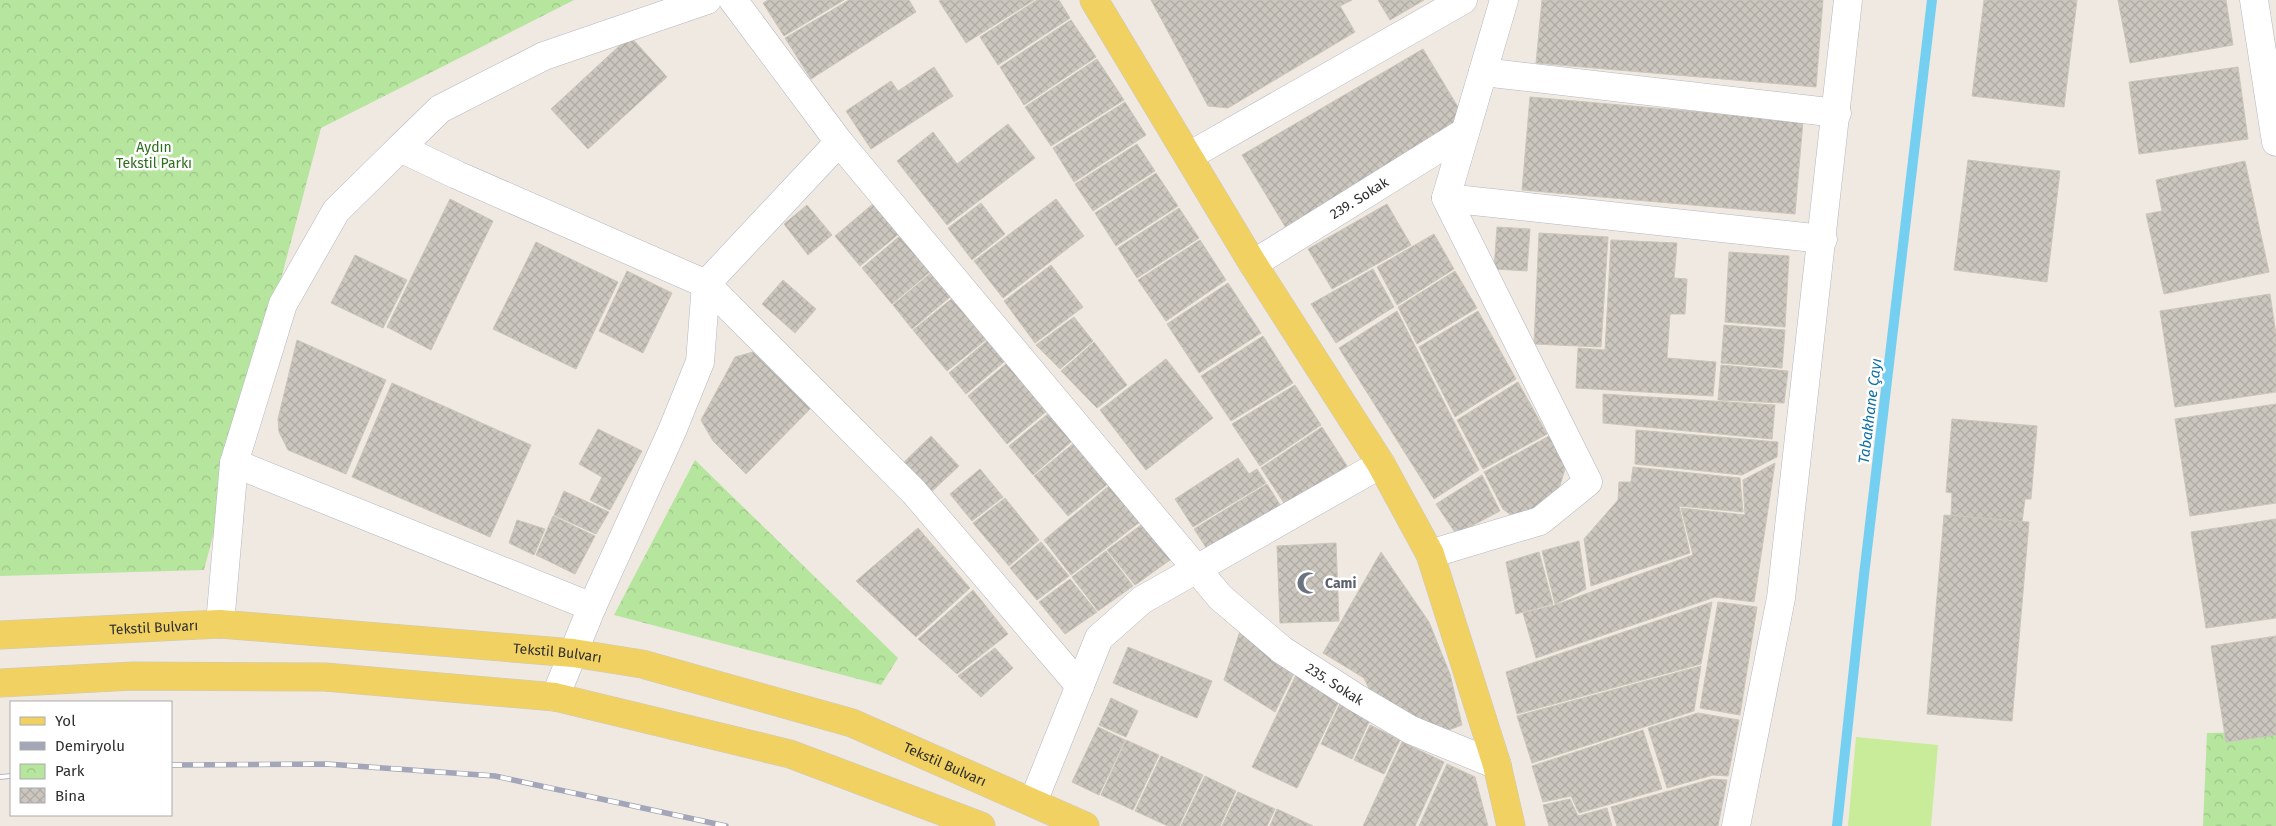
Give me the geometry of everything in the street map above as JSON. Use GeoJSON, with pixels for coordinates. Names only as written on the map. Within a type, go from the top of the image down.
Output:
{"type":"FeatureCollection","features":[{"type":"Feature","properties":{"kind":"main road"},"geometry":{"type":"LineString","coordinates":[[1094,0],[1253,264],[1381,464],[1430,554],[1496,765],[1511,826]]}},
{"type":"Feature","properties":{"kind":"main road","name":"Tekstil Bulvarı"},"geometry":{"type":"LineString","coordinates":[[0,635],[220,624],[573,653],[642,664],[852,723],[1085,826]]}},
{"type":"Feature","properties":{"kind":"main road"},"geometry":{"type":"LineString","coordinates":[[0,683],[133,676],[325,677],[555,697],[790,754],[981,826]]}},
{"type":"Feature","properties":{"kind":"street"},"geometry":{"type":"LineString","coordinates":[[220,624],[234,463],[283,304],[336,211],[440,109],[544,56],[707,0]]}},
{"type":"Feature","properties":{"kind":"street","name":"235. Sokak"},"geometry":{"type":"LineString","coordinates":[[733,0],[839,142],[944,265],[1220,597],[1282,650],[1355,697],[1411,730],[1496,765]]}},
{"type":"Feature","properties":{"kind":"street"},"geometry":{"type":"LineString","coordinates":[[1189,156],[1463,0]]}},
{"type":"Feature","properties":{"kind":"street"},"geometry":{"type":"LineString","coordinates":[[1430,554],[1540,521],[1588,482],[1446,198],[1504,0]]}},
{"type":"Feature","properties":{"kind":"street"},"geometry":{"type":"LineString","coordinates":[[1736,826],[1781,598],[1837,114],[1848,0]]}},
{"type":"Feature","properties":{"kind":"street"},"geometry":{"type":"LineString","coordinates":[[2254,0],[2276,142]]}},
{"type":"Feature","properties":{"kind":"street"},"geometry":{"type":"LineString","coordinates":[[1483,72],[1837,114]]}},
{"type":"Feature","properties":{"kind":"street","name":"239. Sokak"},"geometry":{"type":"LineString","coordinates":[[1253,264],[1466,132]]}},
{"type":"Feature","properties":{"kind":"street"},"geometry":{"type":"LineString","coordinates":[[555,697],[592,607],[672,431],[700,362],[706,284],[839,142]]}},
{"type":"Feature","properties":{"kind":"street"},"geometry":{"type":"LineString","coordinates":[[400,148],[457,175],[706,284],[914,492],[1080,686]]}},
{"type":"Feature","properties":{"kind":"street"},"geometry":{"type":"LineString","coordinates":[[1446,198],[1822,239]]}},
{"type":"Feature","properties":{"kind":"street"},"geometry":{"type":"LineString","coordinates":[[234,463],[592,607]]}},
{"type":"Feature","properties":{"kind":"street"},"geometry":{"type":"LineString","coordinates":[[1033,802],[1100,638],[1142,600],[1381,464]]}},
{"type":"Feature","properties":{"kind":"green space","name":"Aydın Tekstil Parkı"},"geometry":{"type":"Polygon","coordinates":[[[0,0],[574,0],[321,128],[204,570],[0,576],[0,0]]]}},
{"type":"Feature","properties":{"kind":"green space"},"geometry":{"type":"Polygon","coordinates":[[[695,460],[898,658],[881,685],[614,615],[695,460]]]}},
{"type":"Feature","properties":{"kind":"green space"},"geometry":{"type":"Polygon","coordinates":[[[2276,732],[2276,826],[2203,826],[2207,733],[2276,732]]]}},
{"type":"Feature","properties":{"kind":"green space"},"geometry":{"type":"Polygon","coordinates":[[[1856,737],[1938,745],[1931,826],[1848,826],[1856,737]]]}},
{"type":"Feature","properties":{"kind":"building"},"geometry":{"type":"Polygon","coordinates":[[[768,0],[844,0],[784,36],[763,3],[768,0]]]}},
{"type":"Feature","properties":{"kind":"building"},"geometry":{"type":"Polygon","coordinates":[[[849,0],[909,0],[916,12],[811,79],[785,38],[849,0]]]}},
{"type":"Feature","properties":{"kind":"building"},"geometry":{"type":"Polygon","coordinates":[[[1034,0],[966,43],[939,1],[1034,0]]]}},
{"type":"Feature","properties":{"kind":"building"},"geometry":{"type":"Polygon","coordinates":[[[1037,0],[1059,0],[1070,18],[998,65],[980,37],[1037,0]]]}},
{"type":"Feature","properties":{"kind":"building"},"geometry":{"type":"Polygon","coordinates":[[[1151,0],[1352,0],[1340,6],[1355,32],[1228,108],[1208,106],[1151,0]]]}},
{"type":"Feature","properties":{"kind":"building"},"geometry":{"type":"Polygon","coordinates":[[[1378,0],[1424,0],[1390,20],[1378,0]]]}},
{"type":"Feature","properties":{"kind":"building"},"geometry":{"type":"Polygon","coordinates":[[[1542,0],[1823,0],[1816,87],[1536,63],[1542,0]]]}},
{"type":"Feature","properties":{"kind":"building"},"geometry":{"type":"Polygon","coordinates":[[[1984,0],[2077,0],[2064,107],[1972,96],[1984,0]]]}},
{"type":"Feature","properties":{"kind":"building"},"geometry":{"type":"Polygon","coordinates":[[[2118,0],[2226,0],[2233,45],[2130,63],[2118,0]]]}},
{"type":"Feature","properties":{"kind":"building"},"geometry":{"type":"Polygon","coordinates":[[[1071,20],[1096,57],[1024,105],[1000,67],[1071,20]]]}},
{"type":"Feature","properties":{"kind":"building"},"geometry":{"type":"Polygon","coordinates":[[[630,36],[667,77],[588,149],[551,109],[630,36]]]}},
{"type":"Feature","properties":{"kind":"building"},"geometry":{"type":"Polygon","coordinates":[[[1423,49],[1467,122],[1286,228],[1242,155],[1423,49]]]}},
{"type":"Feature","properties":{"kind":"building"},"geometry":{"type":"Polygon","coordinates":[[[1097,59],[1124,100],[1051,146],[1025,107],[1097,59]]]}},
{"type":"Feature","properties":{"kind":"building"},"geometry":{"type":"Polygon","coordinates":[[[934,67],[953,96],[871,149],[846,111],[891,81],[898,91],[934,67]]]}},
{"type":"Feature","properties":{"kind":"building"},"geometry":{"type":"Polygon","coordinates":[[[2238,67],[2248,139],[2139,154],[2129,82],[2238,67]]]}},
{"type":"Feature","properties":{"kind":"building"},"geometry":{"type":"Polygon","coordinates":[[[1530,97],[1803,121],[1795,214],[1522,190],[1530,97]]]}},
{"type":"Feature","properties":{"kind":"building"},"geometry":{"type":"Polygon","coordinates":[[[1125,102],[1146,135],[1074,182],[1053,148],[1125,102]]]}},
{"type":"Feature","properties":{"kind":"building"},"geometry":{"type":"Polygon","coordinates":[[[1008,124],[1035,158],[947,225],[897,161],[933,132],[957,164],[1008,124]]]}},
{"type":"Feature","properties":{"kind":"building"},"geometry":{"type":"Polygon","coordinates":[[[1137,144],[1155,171],[1093,211],[1075,184],[1137,144]]]}},
{"type":"Feature","properties":{"kind":"building"},"geometry":{"type":"Polygon","coordinates":[[[1968,160],[2060,171],[2047,282],[1954,270],[1968,160]]]}},
{"type":"Feature","properties":{"kind":"building"},"geometry":{"type":"Polygon","coordinates":[[[2245,161],[2269,272],[2164,294],[2146,214],[2162,211],[2156,180],[2245,161]]]}},
{"type":"Feature","properties":{"kind":"building"},"geometry":{"type":"Polygon","coordinates":[[[1156,173],[1178,206],[1116,246],[1095,213],[1156,173]]]}},
{"type":"Feature","properties":{"kind":"building"},"geometry":{"type":"Polygon","coordinates":[[[880,198],[906,228],[860,266],[835,236],[880,198]]]}},
{"type":"Feature","properties":{"kind":"building"},"geometry":{"type":"Polygon","coordinates":[[[450,199],[493,221],[431,350],[387,327],[450,199]]]}},
{"type":"Feature","properties":{"kind":"building"},"geometry":{"type":"Polygon","coordinates":[[[1056,199],[1084,236],[1003,298],[974,261],[1056,199]]]}},
{"type":"Feature","properties":{"kind":"building"},"geometry":{"type":"Polygon","coordinates":[[[981,203],[1005,234],[972,260],[948,228],[981,203]]]}},
{"type":"Feature","properties":{"kind":"building"},"geometry":{"type":"Polygon","coordinates":[[[1387,204],[1411,245],[1332,289],[1308,249],[1387,204]]]}},
{"type":"Feature","properties":{"kind":"building"},"geometry":{"type":"Polygon","coordinates":[[[807,205],[832,235],[808,255],[784,224],[807,205]]]}},
{"type":"Feature","properties":{"kind":"building"},"geometry":{"type":"Polygon","coordinates":[[[1179,208],[1199,238],[1137,278],[1118,248],[1179,208]]]}},
{"type":"Feature","properties":{"kind":"building"},"geometry":{"type":"Polygon","coordinates":[[[1497,227],[1530,229],[1527,271],[1494,269],[1497,227]]]}},
{"type":"Feature","properties":{"kind":"building"},"geometry":{"type":"Polygon","coordinates":[[[907,230],[937,266],[892,304],[862,268],[907,230]]]}},
{"type":"Feature","properties":{"kind":"building"},"geometry":{"type":"Polygon","coordinates":[[[1539,233],[1608,237],[1601,347],[1534,344],[1539,233]]]}},
{"type":"Feature","properties":{"kind":"building"},"geometry":{"type":"Polygon","coordinates":[[[1434,234],[1454,269],[1397,305],[1377,267],[1434,234]]]}},
{"type":"Feature","properties":{"kind":"building"},"geometry":{"type":"Polygon","coordinates":[[[1200,240],[1226,280],[1166,321],[1138,280],[1200,240]]]}},
{"type":"Feature","properties":{"kind":"building"},"geometry":{"type":"Polygon","coordinates":[[[1611,240],[1677,243],[1674,278],[1687,279],[1685,314],[1670,314],[1667,358],[1716,362],[1713,396],[1576,388],[1578,348],[1605,350],[1611,240]]]}},
{"type":"Feature","properties":{"kind":"building"},"geometry":{"type":"Polygon","coordinates":[[[536,242],[618,282],[576,369],[493,329],[536,242]]]}},
{"type":"Feature","properties":{"kind":"building"},"geometry":{"type":"Polygon","coordinates":[[[1729,252],[1789,256],[1785,327],[1725,322],[1729,252]]]}},
{"type":"Feature","properties":{"kind":"building"},"geometry":{"type":"Polygon","coordinates":[[[355,255],[407,280],[383,328],[331,303],[355,255]]]}},
{"type":"Feature","properties":{"kind":"building"},"geometry":{"type":"Polygon","coordinates":[[[1051,265],[1083,307],[1035,343],[1004,301],[1051,265]]]}},
{"type":"Feature","properties":{"kind":"building"},"geometry":{"type":"Polygon","coordinates":[[[938,267],[957,291],[912,329],[893,305],[938,267]]]}},
{"type":"Feature","properties":{"kind":"building"},"geometry":{"type":"Polygon","coordinates":[[[1373,269],[1394,307],[1336,343],[1311,304],[1373,269]]]}},
{"type":"Feature","properties":{"kind":"building"},"geometry":{"type":"Polygon","coordinates":[[[627,271],[672,293],[643,353],[599,331],[627,271]]]}},
{"type":"Feature","properties":{"kind":"building"},"geometry":{"type":"Polygon","coordinates":[[[1455,271],[1477,308],[1417,344],[1398,307],[1455,271]]]}},
{"type":"Feature","properties":{"kind":"building"},"geometry":{"type":"Polygon","coordinates":[[[783,280],[816,309],[795,333],[762,304],[783,280]]]}},
{"type":"Feature","properties":{"kind":"building"},"geometry":{"type":"Polygon","coordinates":[[[1228,283],[1261,333],[1199,373],[1167,324],[1228,283]]]}},
{"type":"Feature","properties":{"kind":"building"},"geometry":{"type":"Polygon","coordinates":[[[959,293],[993,334],[947,371],[913,330],[959,293]]]}},
{"type":"Feature","properties":{"kind":"building"},"geometry":{"type":"Polygon","coordinates":[[[2270,294],[2276,334],[2276,392],[2175,407],[2160,311],[2270,294]]]}},
{"type":"Feature","properties":{"kind":"building"},"geometry":{"type":"Polygon","coordinates":[[[1397,311],[1479,470],[1434,499],[1339,348],[1397,311]]]}},
{"type":"Feature","properties":{"kind":"building"},"geometry":{"type":"Polygon","coordinates":[[[1478,311],[1516,379],[1455,417],[1419,347],[1478,311]]]}},
{"type":"Feature","properties":{"kind":"building"},"geometry":{"type":"Polygon","coordinates":[[[1074,317],[1093,341],[1060,369],[1036,345],[1074,317]]]}},
{"type":"Feature","properties":{"kind":"building"},"geometry":{"type":"Polygon","coordinates":[[[1724,325],[1785,330],[1782,368],[1721,363],[1724,325]]]}},
{"type":"Feature","properties":{"kind":"building"},"geometry":{"type":"Polygon","coordinates":[[[994,335],[1011,356],[966,394],[949,373],[994,335]]]}},
{"type":"Feature","properties":{"kind":"building"},"geometry":{"type":"Polygon","coordinates":[[[1263,336],[1293,383],[1231,421],[1201,376],[1263,336]]]}},
{"type":"Feature","properties":{"kind":"building"},"geometry":{"type":"Polygon","coordinates":[[[297,340],[386,380],[346,474],[288,450],[279,432],[278,419],[297,340]]]}},
{"type":"Feature","properties":{"kind":"building"},"geometry":{"type":"Polygon","coordinates":[[[1094,342],[1127,385],[1097,408],[1061,371],[1094,342]]]}},
{"type":"Feature","properties":{"kind":"building"},"geometry":{"type":"Polygon","coordinates":[[[753,352],[811,408],[746,474],[713,441],[701,420],[735,357],[753,352]]]}},
{"type":"Feature","properties":{"kind":"building"},"geometry":{"type":"Polygon","coordinates":[[[1013,358],[1053,406],[1007,444],[968,396],[1013,358]]]}},
{"type":"Feature","properties":{"kind":"building"},"geometry":{"type":"Polygon","coordinates":[[[1166,359],[1213,418],[1146,470],[1100,410],[1166,359]]]}},
{"type":"Feature","properties":{"kind":"building"},"geometry":{"type":"Polygon","coordinates":[[[1721,365],[1788,371],[1784,403],[1718,400],[1721,365]]]}},
{"type":"Feature","properties":{"kind":"building"},"geometry":{"type":"Polygon","coordinates":[[[1518,382],[1547,434],[1483,469],[1457,420],[1518,382]]]}},
{"type":"Feature","properties":{"kind":"building"},"geometry":{"type":"Polygon","coordinates":[[[392,383],[531,445],[490,537],[352,477],[392,383]]]}},
{"type":"Feature","properties":{"kind":"building"},"geometry":{"type":"Polygon","coordinates":[[[1295,385],[1321,425],[1260,466],[1232,424],[1295,385]]]}},
{"type":"Feature","properties":{"kind":"building"},"geometry":{"type":"Polygon","coordinates":[[[1603,394],[1775,405],[1772,439],[1603,423],[1603,394]]]}},
{"type":"Feature","properties":{"kind":"building"},"geometry":{"type":"Polygon","coordinates":[[[2276,404],[2276,503],[2190,516],[2175,419],[2276,404]]]}},
{"type":"Feature","properties":{"kind":"building"},"geometry":{"type":"Polygon","coordinates":[[[1055,408],[1078,436],[1033,475],[1009,446],[1055,408]]]}},
{"type":"Feature","properties":{"kind":"building"},"geometry":{"type":"Polygon","coordinates":[[[1952,419],[2037,426],[2031,499],[2025,499],[2022,522],[1951,515],[1952,493],[1946,492],[1952,419]]]}},
{"type":"Feature","properties":{"kind":"building"},"geometry":{"type":"Polygon","coordinates":[[[1322,427],[1347,466],[1286,506],[1261,468],[1322,427]]]}},
{"type":"Feature","properties":{"kind":"building"},"geometry":{"type":"Polygon","coordinates":[[[598,429],[642,451],[610,510],[590,500],[602,477],[579,464],[598,429]]]}},
{"type":"Feature","properties":{"kind":"building"},"geometry":{"type":"Polygon","coordinates":[[[1636,430],[1778,442],[1777,457],[1742,475],[1635,464],[1636,430]]]}},
{"type":"Feature","properties":{"kind":"building"},"geometry":{"type":"Polygon","coordinates":[[[931,436],[959,466],[929,494],[901,465],[931,436]]]}},
{"type":"Feature","properties":{"kind":"building"},"geometry":{"type":"Polygon","coordinates":[[[1549,436],[1566,466],[1557,495],[1516,519],[1503,509],[1484,472],[1549,436]]]}},
{"type":"Feature","properties":{"kind":"building"},"geometry":{"type":"Polygon","coordinates":[[[1080,438],[1114,479],[1068,516],[1034,476],[1080,438]]]}},
{"type":"Feature","properties":{"kind":"building"},"geometry":{"type":"Polygon","coordinates":[[[1238,458],[1249,474],[1257,469],[1266,483],[1193,527],[1175,499],[1238,458]]]}},
{"type":"Feature","properties":{"kind":"building"},"geometry":{"type":"Polygon","coordinates":[[[1775,463],[1754,602],[1715,597],[1536,658],[1523,613],[1555,605],[1693,555],[1681,508],[1745,515],[1743,480],[1775,463]]]}},
{"type":"Feature","properties":{"kind":"building"},"geometry":{"type":"Polygon","coordinates":[[[1633,467],[1740,478],[1743,512],[1679,506],[1690,553],[1591,586],[1584,539],[1618,500],[1619,482],[1631,482],[1633,467]]]}},
{"type":"Feature","properties":{"kind":"building"},"geometry":{"type":"Polygon","coordinates":[[[980,469],[1003,497],[972,521],[950,494],[980,469]]]}},
{"type":"Feature","properties":{"kind":"building"},"geometry":{"type":"Polygon","coordinates":[[[1482,475],[1500,511],[1456,534],[1436,504],[1482,475]]]}},
{"type":"Feature","properties":{"kind":"building"},"geometry":{"type":"Polygon","coordinates":[[[1115,481],[1145,518],[1071,575],[1044,540],[1115,481]]]}},
{"type":"Feature","properties":{"kind":"building"},"geometry":{"type":"Polygon","coordinates":[[[1267,484],[1282,508],[1211,555],[1194,529],[1267,484]]]}},
{"type":"Feature","properties":{"kind":"building"},"geometry":{"type":"Polygon","coordinates":[[[564,491],[609,512],[596,534],[554,515],[564,491]]]}},
{"type":"Feature","properties":{"kind":"building"},"geometry":{"type":"Polygon","coordinates":[[[1005,498],[1039,540],[1009,566],[973,523],[1005,498]]]}},
{"type":"Feature","properties":{"kind":"building"},"geometry":{"type":"Polygon","coordinates":[[[1944,515],[2029,522],[2012,721],[1927,714],[1944,515]]]}},
{"type":"Feature","properties":{"kind":"building"},"geometry":{"type":"Polygon","coordinates":[[[553,516],[595,536],[575,574],[536,555],[553,516]]]}},
{"type":"Feature","properties":{"kind":"building"},"geometry":{"type":"Polygon","coordinates":[[[2276,519],[2276,618],[2206,628],[2191,532],[2276,519]]]}},
{"type":"Feature","properties":{"kind":"building"},"geometry":{"type":"Polygon","coordinates":[[[517,520],[545,529],[534,555],[509,543],[517,520]]]}},
{"type":"Feature","properties":{"kind":"building"},"geometry":{"type":"Polygon","coordinates":[[[1148,520],[1177,555],[1135,585],[1107,550],[1148,520]]]}},
{"type":"Feature","properties":{"kind":"building"},"geometry":{"type":"Polygon","coordinates":[[[918,528],[970,588],[916,637],[856,581],[918,528]]]}},
{"type":"Feature","properties":{"kind":"building"},"geometry":{"type":"Polygon","coordinates":[[[1579,541],[1586,589],[1555,604],[1542,551],[1579,541]]]}},
{"type":"Feature","properties":{"kind":"building"},"geometry":{"type":"Polygon","coordinates":[[[1041,542],[1069,576],[1037,600],[1010,568],[1041,542]]]}},
{"type":"Feature","properties":{"kind":"building","name":"Cami"},"geometry":{"type":"Polygon","coordinates":[[[1336,543],[1339,621],[1280,623],[1277,546],[1336,543]]]}},
{"type":"Feature","properties":{"kind":"building"},"geometry":{"type":"Polygon","coordinates":[[[1106,551],[1133,586],[1098,611],[1072,577],[1106,551]]]}},
{"type":"Feature","properties":{"kind":"building"},"geometry":{"type":"Polygon","coordinates":[[[1381,552],[1429,622],[1450,674],[1462,725],[1443,732],[1372,695],[1364,678],[1323,653],[1381,552]]]}},
{"type":"Feature","properties":{"kind":"building"},"geometry":{"type":"Polygon","coordinates":[[[1539,552],[1553,604],[1516,614],[1506,562],[1539,552]]]}},
{"type":"Feature","properties":{"kind":"building"},"geometry":{"type":"Polygon","coordinates":[[[1070,579],[1097,612],[1065,634],[1039,602],[1070,579]]]}},
{"type":"Feature","properties":{"kind":"building"},"geometry":{"type":"Polygon","coordinates":[[[973,590],[1008,634],[957,674],[918,639],[973,590]]]}},
{"type":"Feature","properties":{"kind":"building"},"geometry":{"type":"Polygon","coordinates":[[[1712,602],[1701,664],[1517,714],[1506,672],[1712,602]]]}},
{"type":"Feature","properties":{"kind":"building"},"geometry":{"type":"Polygon","coordinates":[[[1718,602],[1757,607],[1740,715],[1700,708],[1718,602]]]}},
{"type":"Feature","properties":{"kind":"building"},"geometry":{"type":"Polygon","coordinates":[[[1240,631],[1294,673],[1275,712],[1224,680],[1240,631]]]}},
{"type":"Feature","properties":{"kind":"building"},"geometry":{"type":"Polygon","coordinates":[[[2276,636],[2276,735],[2226,742],[2211,646],[2276,636]]]}},
{"type":"Feature","properties":{"kind":"building"},"geometry":{"type":"Polygon","coordinates":[[[1128,647],[1212,681],[1197,718],[1113,683],[1128,647]]]}},
{"type":"Feature","properties":{"kind":"building"},"geometry":{"type":"Polygon","coordinates":[[[995,648],[1013,668],[981,697],[958,676],[995,648]]]}},
{"type":"Feature","properties":{"kind":"building"},"geometry":{"type":"Polygon","coordinates":[[[1701,666],[1694,711],[1532,763],[1517,716],[1701,666]]]}},
{"type":"Feature","properties":{"kind":"building"},"geometry":{"type":"Polygon","coordinates":[[[1296,675],[1341,697],[1297,788],[1252,767],[1296,675]]]}},
{"type":"Feature","properties":{"kind":"building"},"geometry":{"type":"Polygon","coordinates":[[[1343,697],[1374,711],[1352,759],[1321,744],[1343,697]]]}},
{"type":"Feature","properties":{"kind":"building"},"geometry":{"type":"Polygon","coordinates":[[[1111,698],[1138,711],[1126,737],[1099,725],[1111,698]]]}},
{"type":"Feature","properties":{"kind":"building"},"geometry":{"type":"Polygon","coordinates":[[[1698,713],[1739,720],[1728,776],[1713,775],[1667,788],[1648,728],[1698,713]]]}},
{"type":"Feature","properties":{"kind":"building"},"geometry":{"type":"Polygon","coordinates":[[[1370,725],[1400,740],[1384,774],[1354,760],[1370,725]]]}},
{"type":"Feature","properties":{"kind":"building"},"geometry":{"type":"Polygon","coordinates":[[[1098,727],[1125,740],[1099,795],[1072,782],[1098,727]]]}},
{"type":"Feature","properties":{"kind":"building"},"geometry":{"type":"Polygon","coordinates":[[[1643,730],[1662,789],[1579,813],[1571,796],[1543,802],[1532,766],[1643,730]]]}},
{"type":"Feature","properties":{"kind":"building"},"geometry":{"type":"Polygon","coordinates":[[[1126,740],[1159,755],[1133,810],[1101,795],[1126,740]]]}},
{"type":"Feature","properties":{"kind":"building"},"geometry":{"type":"Polygon","coordinates":[[[1402,742],[1444,762],[1415,826],[1363,826],[1402,742]]]}},
{"type":"Feature","properties":{"kind":"building"},"geometry":{"type":"Polygon","coordinates":[[[1161,756],[1203,775],[1179,826],[1168,826],[1135,811],[1161,756]]]}},
{"type":"Feature","properties":{"kind":"building"},"geometry":{"type":"Polygon","coordinates":[[[1447,764],[1475,777],[1488,826],[1419,826],[1447,764]]]}},
{"type":"Feature","properties":{"kind":"building"},"geometry":{"type":"Polygon","coordinates":[[[1205,776],[1236,791],[1220,826],[1181,826],[1205,776]]]}},
{"type":"Feature","properties":{"kind":"building"},"geometry":{"type":"Polygon","coordinates":[[[1712,779],[1727,780],[1718,826],[1617,826],[1611,807],[1712,779]]]}},
{"type":"Feature","properties":{"kind":"building"},"geometry":{"type":"Polygon","coordinates":[[[1238,792],[1275,809],[1267,826],[1222,826],[1238,792]]]}},
{"type":"Feature","properties":{"kind":"building"},"geometry":{"type":"Polygon","coordinates":[[[1570,799],[1578,816],[1607,808],[1612,826],[1549,826],[1543,805],[1570,799]]]}},
{"type":"Feature","properties":{"kind":"building"},"geometry":{"type":"Polygon","coordinates":[[[1277,809],[1313,826],[1270,826],[1277,809]]]}},
{"type":"Feature","properties":{"kind":"waterway","name":"Tabakhane Çayı"},"geometry":{"type":"LineString","coordinates":[[1837,826],[1864,575],[1932,0]]}},
{"type":"Feature","properties":{"kind":"railway"},"geometry":{"type":"LineString","coordinates":[[172,765],[327,764],[495,776],[726,826]]}},
{"type":"Feature","properties":{"kind":"railway"},"geometry":{"type":"LineString","coordinates":[[0,777],[10,776]]}},
{"type":"Feature","properties":{"kind":"place","name":"Cami"},"geometry":{"type":"Point","coordinates":[1308,583]}}]}
